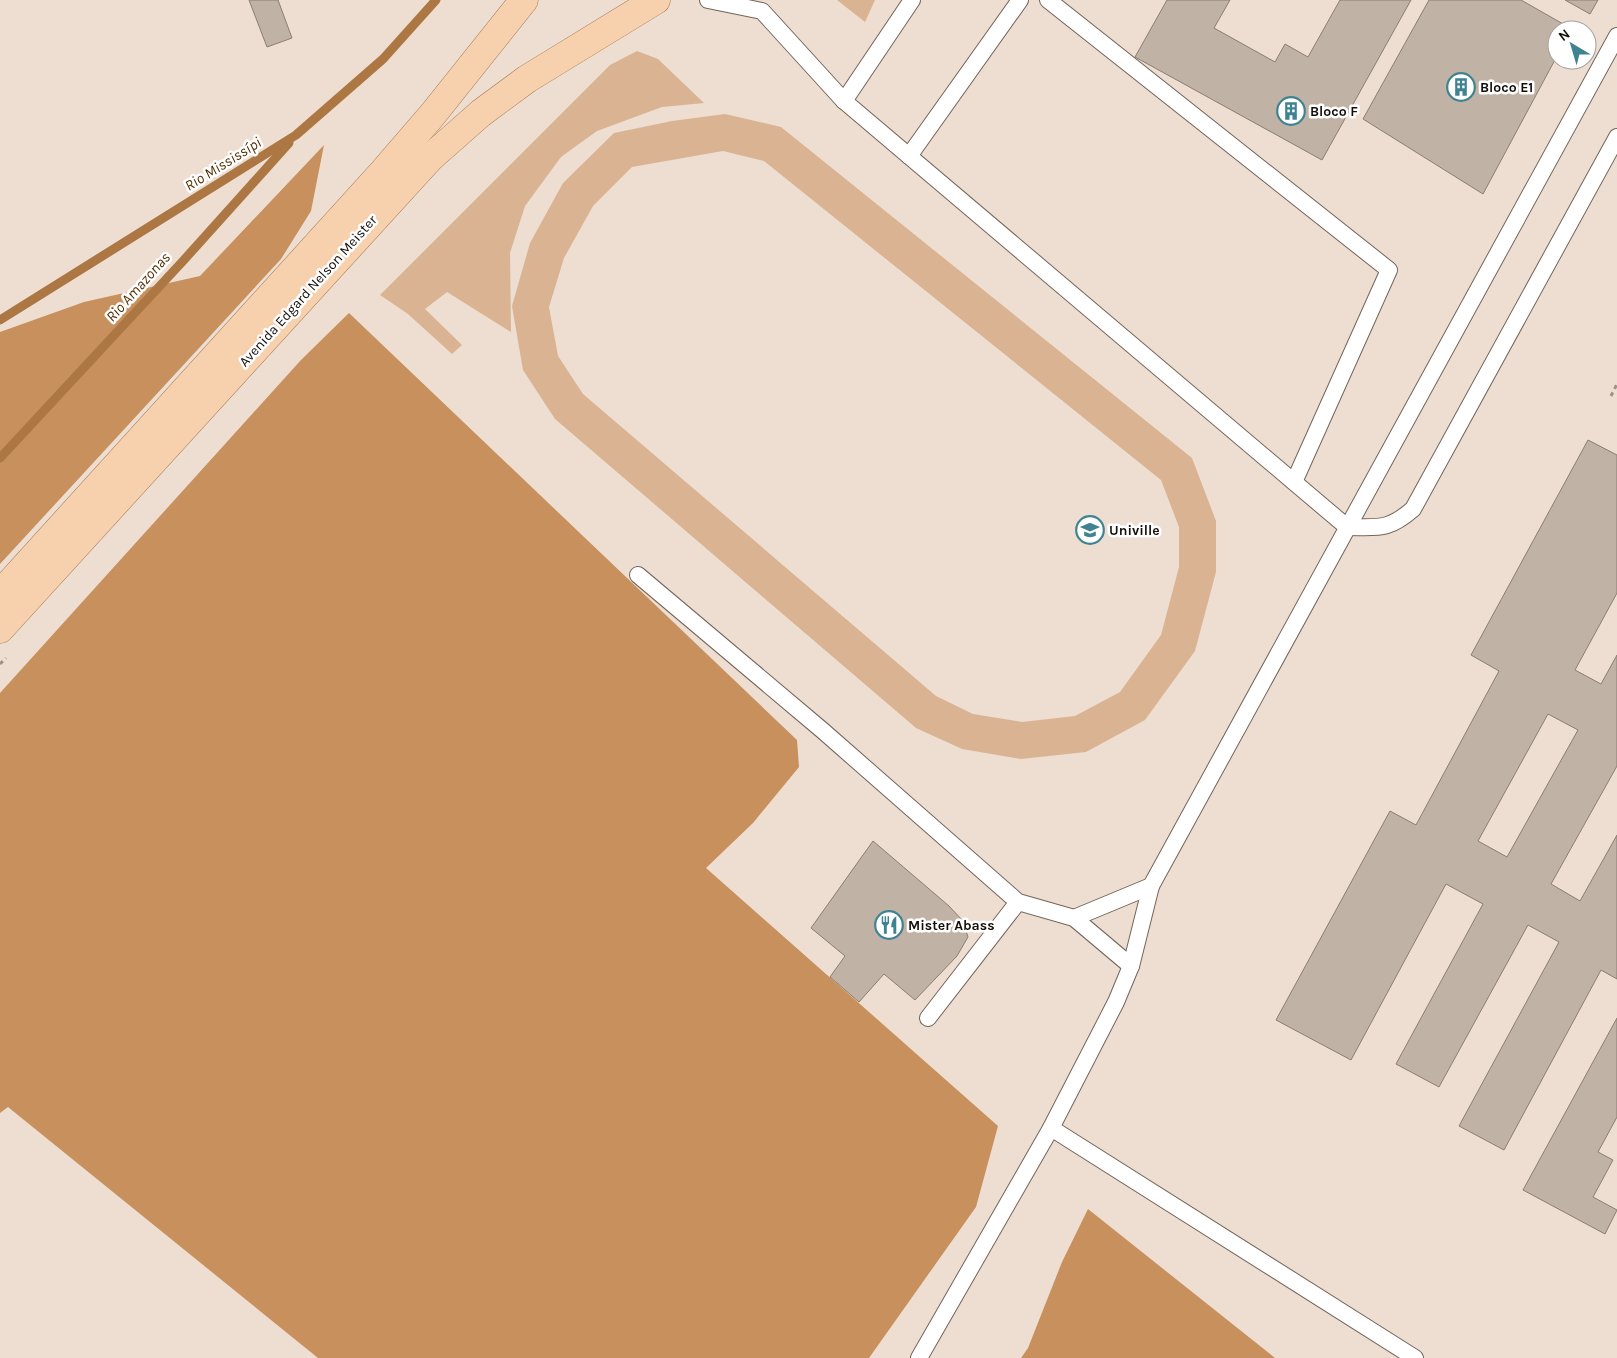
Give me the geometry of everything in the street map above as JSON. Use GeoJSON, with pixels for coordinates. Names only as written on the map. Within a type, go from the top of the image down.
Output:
{"type":"FeatureCollection","features":[{"type":"Feature","properties":{"kind":"main road","name":"Avenida Edgard Nelson Meister"},"geometry":{"type":"LineString","coordinates":[[0,594],[383,172],[434,114],[524,0]]}},
{"type":"Feature","properties":{"kind":"main road","name":"Avenida Edgard Nelson Meister"},"geometry":{"type":"LineString","coordinates":[[0,629],[430,158],[481,113],[527,79],[656,0]]}},
{"type":"Feature","properties":{"kind":"lane"},"geometry":{"type":"LineString","coordinates":[[708,0],[762,6],[844,101],[1346,527],[1383,527],[1398,522],[1414,509],[1617,137]]}},
{"type":"Feature","properties":{"kind":"lane"},"geometry":{"type":"LineString","coordinates":[[844,101],[912,0]]}},
{"type":"Feature","properties":{"kind":"lane"},"geometry":{"type":"LineString","coordinates":[[909,156],[1020,0]]}},
{"type":"Feature","properties":{"kind":"lane"},"geometry":{"type":"LineString","coordinates":[[1048,0],[1389,270],[1294,482]]}},
{"type":"Feature","properties":{"kind":"lane"},"geometry":{"type":"LineString","coordinates":[[919,1358],[1051,1128],[1116,1002],[1131,966],[1150,886],[1617,36]]}},
{"type":"Feature","properties":{"kind":"lane"},"geometry":{"type":"LineString","coordinates":[[638,575],[822,730],[1018,902],[1074,918],[1131,966]]}},
{"type":"Feature","properties":{"kind":"lane"},"geometry":{"type":"LineString","coordinates":[[1074,918],[1150,886]]}},
{"type":"Feature","properties":{"kind":"lane"},"geometry":{"type":"LineString","coordinates":[[928,1018],[1018,902]]}},
{"type":"Feature","properties":{"kind":"lane"},"geometry":{"type":"LineString","coordinates":[[1051,1128],[1415,1358]]}},
{"type":"Feature","properties":{"kind":"path"},"geometry":{"type":"LineString","coordinates":[[1610,396],[1617,384]]}},
{"type":"Feature","properties":{"kind":"shaded area"},"geometry":{"type":"Polygon","coordinates":[[[837,0],[875,0],[865,22],[837,0]]]}},
{"type":"Feature","properties":{"kind":"shaded area"},"geometry":{"type":"Polygon","coordinates":[[[637,51],[658,59],[704,103],[662,107],[597,131],[561,157],[525,206],[510,253],[511,332],[447,292],[425,309],[462,345],[452,354],[408,314],[380,295],[610,65],[637,51]]]}},
{"type":"Feature","properties":{"kind":"shaded area"},"geometry":{"type":"Polygon","coordinates":[[[725,114],[781,127],[1192,458],[1216,521],[1216,572],[1195,651],[1145,720],[1086,752],[1021,759],[962,749],[916,728],[555,419],[523,370],[512,306],[530,243],[563,183],[614,133],[672,121],[725,114]],[[723,151],[632,167],[593,206],[564,258],[549,307],[558,356],[583,394],[936,696],[973,714],[1022,722],[1075,716],[1120,692],[1161,635],[1179,567],[1179,527],[1161,480],[764,161],[723,151]]]}},
{"type":"Feature","properties":{"kind":"shaded area"},"geometry":{"type":"Polygon","coordinates":[[[324,145],[311,211],[281,259],[0,564],[0,332],[84,302],[200,276],[324,145]]]}},
{"type":"Feature","properties":{"kind":"shaded area"},"geometry":{"type":"Polygon","coordinates":[[[349,313],[797,740],[799,767],[753,823],[706,868],[998,1126],[976,1207],[869,1358],[318,1358],[8,1107],[0,1113],[0,693],[301,360],[349,313]]]}},
{"type":"Feature","properties":{"kind":"shaded area"},"geometry":{"type":"Polygon","coordinates":[[[1088,1209],[1275,1358],[1021,1358],[1028,1348],[1062,1262],[1088,1209]]]}},
{"type":"Feature","properties":{"kind":"building"},"geometry":{"type":"Polygon","coordinates":[[[249,0],[278,0],[292,38],[267,47],[249,0]]]}},
{"type":"Feature","properties":{"kind":"building","name":"Bloco F"},"geometry":{"type":"Polygon","coordinates":[[[1167,0],[1230,0],[1214,28],[1275,62],[1285,44],[1308,57],[1340,0],[1411,0],[1322,160],[1135,57],[1167,0]]]}},
{"type":"Feature","properties":{"kind":"building","name":"Bloco E1"},"geometry":{"type":"Polygon","coordinates":[[[1429,0],[1521,0],[1556,20],[1547,20],[1547,70],[1549,70],[1483,194],[1363,119],[1429,0]]]}},
{"type":"Feature","properties":{"kind":"building"},"geometry":{"type":"Polygon","coordinates":[[[1565,0],[1598,0],[1590,14],[1565,0]]]}},
{"type":"Feature","properties":{"kind":"building"},"geometry":{"type":"Polygon","coordinates":[[[1588,440],[1617,455],[1617,593],[1575,670],[1601,684],[1617,655],[1617,766],[1551,884],[1580,901],[1617,835],[1617,979],[1601,970],[1504,1150],[1459,1126],[1559,942],[1528,925],[1439,1087],[1396,1064],[1483,904],[1446,884],[1351,1060],[1276,1020],[1390,811],[1416,825],[1499,671],[1471,655],[1588,440]],[[1548,714],[1478,841],[1507,857],[1578,730],[1548,714]]]}},
{"type":"Feature","properties":{"kind":"building","name":"Mister Abass"},"geometry":{"type":"Polygon","coordinates":[[[873,841],[949,906],[963,921],[968,937],[957,956],[915,1000],[884,974],[859,1002],[830,977],[845,956],[811,928],[873,841]]]}},
{"type":"Feature","properties":{"kind":"building"},"geometry":{"type":"Polygon","coordinates":[[[1617,1018],[1617,1117],[1598,1152],[1613,1160],[1593,1197],[1617,1210],[1605,1234],[1523,1190],[1617,1018]]]}},
{"type":"Feature","properties":{"kind":"waterway","name":"Rio Mississípi"},"geometry":{"type":"LineString","coordinates":[[0,320],[296,135],[383,59],[436,0]]}},
{"type":"Feature","properties":{"kind":"waterway","name":"Rio Amazonas"},"geometry":{"type":"LineString","coordinates":[[0,458],[183,261],[289,143]]}},
{"type":"Feature","properties":{"kind":"place","name":"Bloco E1"},"geometry":{"type":"Point","coordinates":[1461,87]}},
{"type":"Feature","properties":{"kind":"place","name":"Bloco F"},"geometry":{"type":"Point","coordinates":[1291,111]}},
{"type":"Feature","properties":{"kind":"place","name":"Univille"},"geometry":{"type":"Point","coordinates":[1090,530]}},
{"type":"Feature","properties":{"kind":"place","name":"Mister Abass"},"geometry":{"type":"Point","coordinates":[889,925]}}]}
